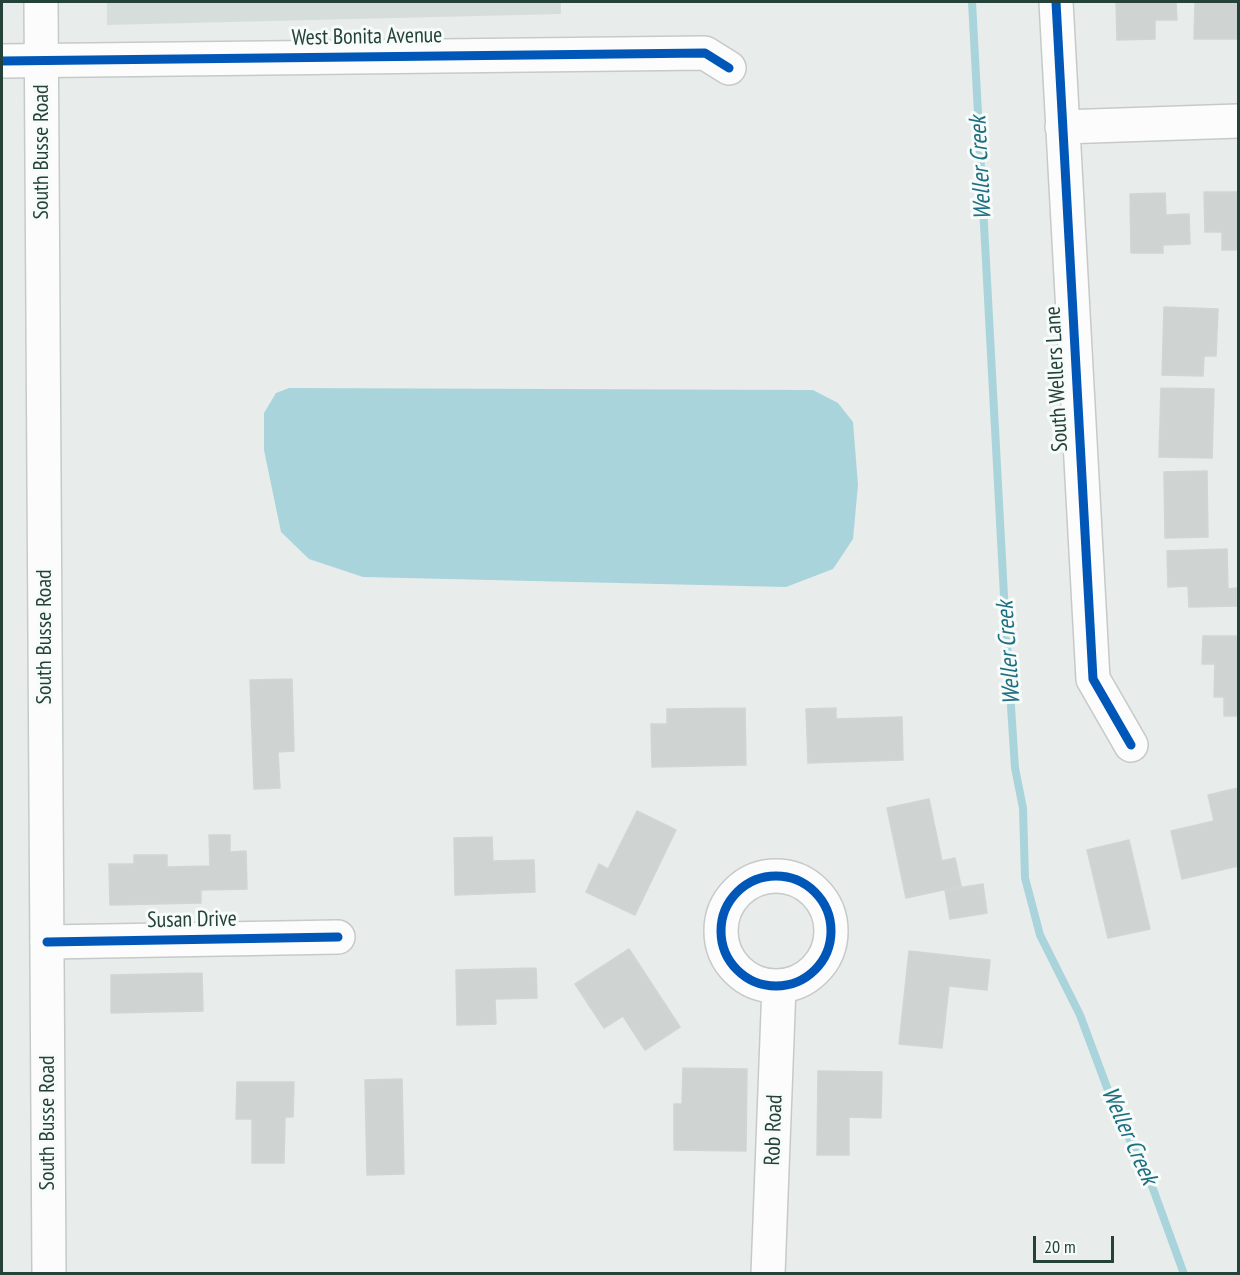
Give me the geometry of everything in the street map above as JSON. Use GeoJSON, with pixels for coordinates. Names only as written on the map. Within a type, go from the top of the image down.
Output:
{"type":"FeatureCollection","features":[{"type":"Feature","properties":{"kind":"street","name":"South Busse Road"},"geometry":{"type":"LineString","coordinates":[[41,2],[49,1274]]}},
{"type":"Feature","properties":{"kind":"street","name":"South Wellers Lane"},"geometry":{"type":"LineString","coordinates":[[1056,2],[1093,679],[1131,745]]}},
{"type":"Feature","properties":{"kind":"street","name":"West Bonita Avenue"},"geometry":{"type":"LineString","coordinates":[[2,61],[705,53],[729,68]]}},
{"type":"Feature","properties":{"kind":"street"},"geometry":{"type":"LineString","coordinates":[[1062,128],[1239,121]]}},
{"type":"Feature","properties":{"kind":"street","name":"Susan Drive"},"geometry":{"type":"LineString","coordinates":[[47,942],[338,937]]}},
{"type":"Feature","properties":{"kind":"street","name":"Rob Road"},"geometry":{"type":"LineString","coordinates":[[768,1274],[779,986]]}},
{"type":"Feature","properties":{"kind":"shaded area"},"geometry":{"type":"Polygon","coordinates":[[[107,2],[561,2],[561,14],[107,25],[107,2]]]}},
{"type":"Feature","properties":{"kind":"water"},"geometry":{"type":"Polygon","coordinates":[[[289,388],[813,390],[838,403],[853,422],[858,485],[853,539],[833,569],[786,587],[363,577],[309,559],[281,532],[264,450],[264,413],[276,393],[289,388]]]}},
{"type":"Feature","properties":{"kind":"building"},"geometry":{"type":"Polygon","coordinates":[[[1116,2],[1176,2],[1177,20],[1155,20],[1155,39],[1117,40],[1116,2]]]}},
{"type":"Feature","properties":{"kind":"building"},"geometry":{"type":"Polygon","coordinates":[[[1195,2],[1238,2],[1238,39],[1194,39],[1195,2]]]}},
{"type":"Feature","properties":{"kind":"building"},"geometry":{"type":"Polygon","coordinates":[[[1204,192],[1238,192],[1238,250],[1222,250],[1222,232],[1205,232],[1204,192]]]}},
{"type":"Feature","properties":{"kind":"building"},"geometry":{"type":"Polygon","coordinates":[[[1165,193],[1166,215],[1189,214],[1190,244],[1163,245],[1163,253],[1131,253],[1130,194],[1165,193]]]}},
{"type":"Feature","properties":{"kind":"building"},"geometry":{"type":"Polygon","coordinates":[[[1164,307],[1218,309],[1216,356],[1204,356],[1203,376],[1162,375],[1164,307]]]}},
{"type":"Feature","properties":{"kind":"building"},"geometry":{"type":"Polygon","coordinates":[[[1161,388],[1214,389],[1212,458],[1159,457],[1161,388]]]}},
{"type":"Feature","properties":{"kind":"building"},"geometry":{"type":"Polygon","coordinates":[[[1207,471],[1208,537],[1165,538],[1164,472],[1207,471]]]}},
{"type":"Feature","properties":{"kind":"building"},"geometry":{"type":"Polygon","coordinates":[[[1227,549],[1228,589],[1237,588],[1237,606],[1189,607],[1188,586],[1168,587],[1167,551],[1227,549]]]}},
{"type":"Feature","properties":{"kind":"building"},"geometry":{"type":"Polygon","coordinates":[[[1203,636],[1238,636],[1238,716],[1224,716],[1224,697],[1214,697],[1215,664],[1202,664],[1203,636]]]}},
{"type":"Feature","properties":{"kind":"building"},"geometry":{"type":"Polygon","coordinates":[[[292,679],[294,751],[278,752],[280,788],[254,789],[250,680],[292,679]]]}},
{"type":"Feature","properties":{"kind":"building"},"geometry":{"type":"Polygon","coordinates":[[[745,708],[746,765],[652,767],[651,724],[667,724],[667,709],[745,708]]]}},
{"type":"Feature","properties":{"kind":"building"},"geometry":{"type":"Polygon","coordinates":[[[836,708],[836,719],[902,717],[903,760],[808,763],[806,709],[836,708]]]}},
{"type":"Feature","properties":{"kind":"building"},"geometry":{"type":"Polygon","coordinates":[[[1238,788],[1238,866],[1182,879],[1171,831],[1214,821],[1208,795],[1238,788]]]}},
{"type":"Feature","properties":{"kind":"building"},"geometry":{"type":"Polygon","coordinates":[[[929,799],[942,861],[955,858],[961,886],[906,898],[887,808],[929,799]]]}},
{"type":"Feature","properties":{"kind":"building"},"geometry":{"type":"Polygon","coordinates":[[[637,811],[676,830],[635,915],[586,892],[599,864],[608,869],[637,811]]]}},
{"type":"Feature","properties":{"kind":"building"},"geometry":{"type":"Polygon","coordinates":[[[209,835],[230,835],[230,852],[246,851],[247,889],[201,890],[201,903],[110,905],[109,864],[134,864],[134,855],[167,855],[167,867],[210,866],[209,835]]]}},
{"type":"Feature","properties":{"kind":"building"},"geometry":{"type":"Polygon","coordinates":[[[492,837],[493,861],[534,860],[535,892],[455,895],[454,838],[492,837]]]}},
{"type":"Feature","properties":{"kind":"building"},"geometry":{"type":"Polygon","coordinates":[[[1129,840],[1150,929],[1108,938],[1087,850],[1129,840]]]}},
{"type":"Feature","properties":{"kind":"building"},"geometry":{"type":"Polygon","coordinates":[[[983,884],[987,913],[950,919],[945,890],[983,884]]]}},
{"type":"Feature","properties":{"kind":"building"},"geometry":{"type":"Polygon","coordinates":[[[629,949],[680,1027],[645,1050],[623,1016],[604,1028],[575,984],[629,949]]]}},
{"type":"Feature","properties":{"kind":"building"},"geometry":{"type":"Polygon","coordinates":[[[909,951],[990,960],[987,990],[949,986],[942,1048],[899,1044],[909,951]]]}},
{"type":"Feature","properties":{"kind":"building"},"geometry":{"type":"Polygon","coordinates":[[[536,968],[537,998],[495,999],[496,1024],[457,1025],[456,970],[536,968]]]}},
{"type":"Feature","properties":{"kind":"building"},"geometry":{"type":"Polygon","coordinates":[[[202,973],[203,1011],[111,1013],[111,975],[202,973]]]}},
{"type":"Feature","properties":{"kind":"building"},"geometry":{"type":"Polygon","coordinates":[[[683,1068],[747,1069],[746,1151],[674,1150],[674,1104],[682,1104],[683,1068]]]}},
{"type":"Feature","properties":{"kind":"building"},"geometry":{"type":"Polygon","coordinates":[[[818,1071],[882,1072],[881,1118],[849,1117],[849,1155],[817,1155],[818,1071]]]}},
{"type":"Feature","properties":{"kind":"building"},"geometry":{"type":"Polygon","coordinates":[[[402,1079],[404,1174],[367,1175],[365,1080],[402,1079]]]}},
{"type":"Feature","properties":{"kind":"building"},"geometry":{"type":"Polygon","coordinates":[[[237,1082],[294,1082],[293,1117],[285,1117],[284,1163],[252,1163],[252,1119],[236,1119],[237,1082]]]}},
{"type":"Feature","properties":{"kind":"waterway","name":"Weller Creek"},"geometry":{"type":"LineString","coordinates":[[972,2],[1005,614],[1015,768],[1023,808],[1025,878],[1040,935],[1080,1015],[1115,1109],[1152,1186],[1184,1274]]}},
{"type":"Feature","properties":{"kind":"cycle path"},"geometry":{"type":"LineString","coordinates":[[1056,2],[1093,679],[1131,745]]}},
{"type":"Feature","properties":{"kind":"cycle path"},"geometry":{"type":"LineString","coordinates":[[2,61],[705,53],[729,68]]}},
{"type":"Feature","properties":{"kind":"cycle path"},"geometry":{"type":"LineString","coordinates":[[776,876],[797,881],[815,892],[826,910],[831,931],[826,952],[815,970],[797,981],[776,986],[755,981],[737,970],[726,952],[721,931],[726,910],[737,892],[755,881],[776,876]]}},
{"type":"Feature","properties":{"kind":"cycle path"},"geometry":{"type":"LineString","coordinates":[[47,942],[338,937]]}}]}
